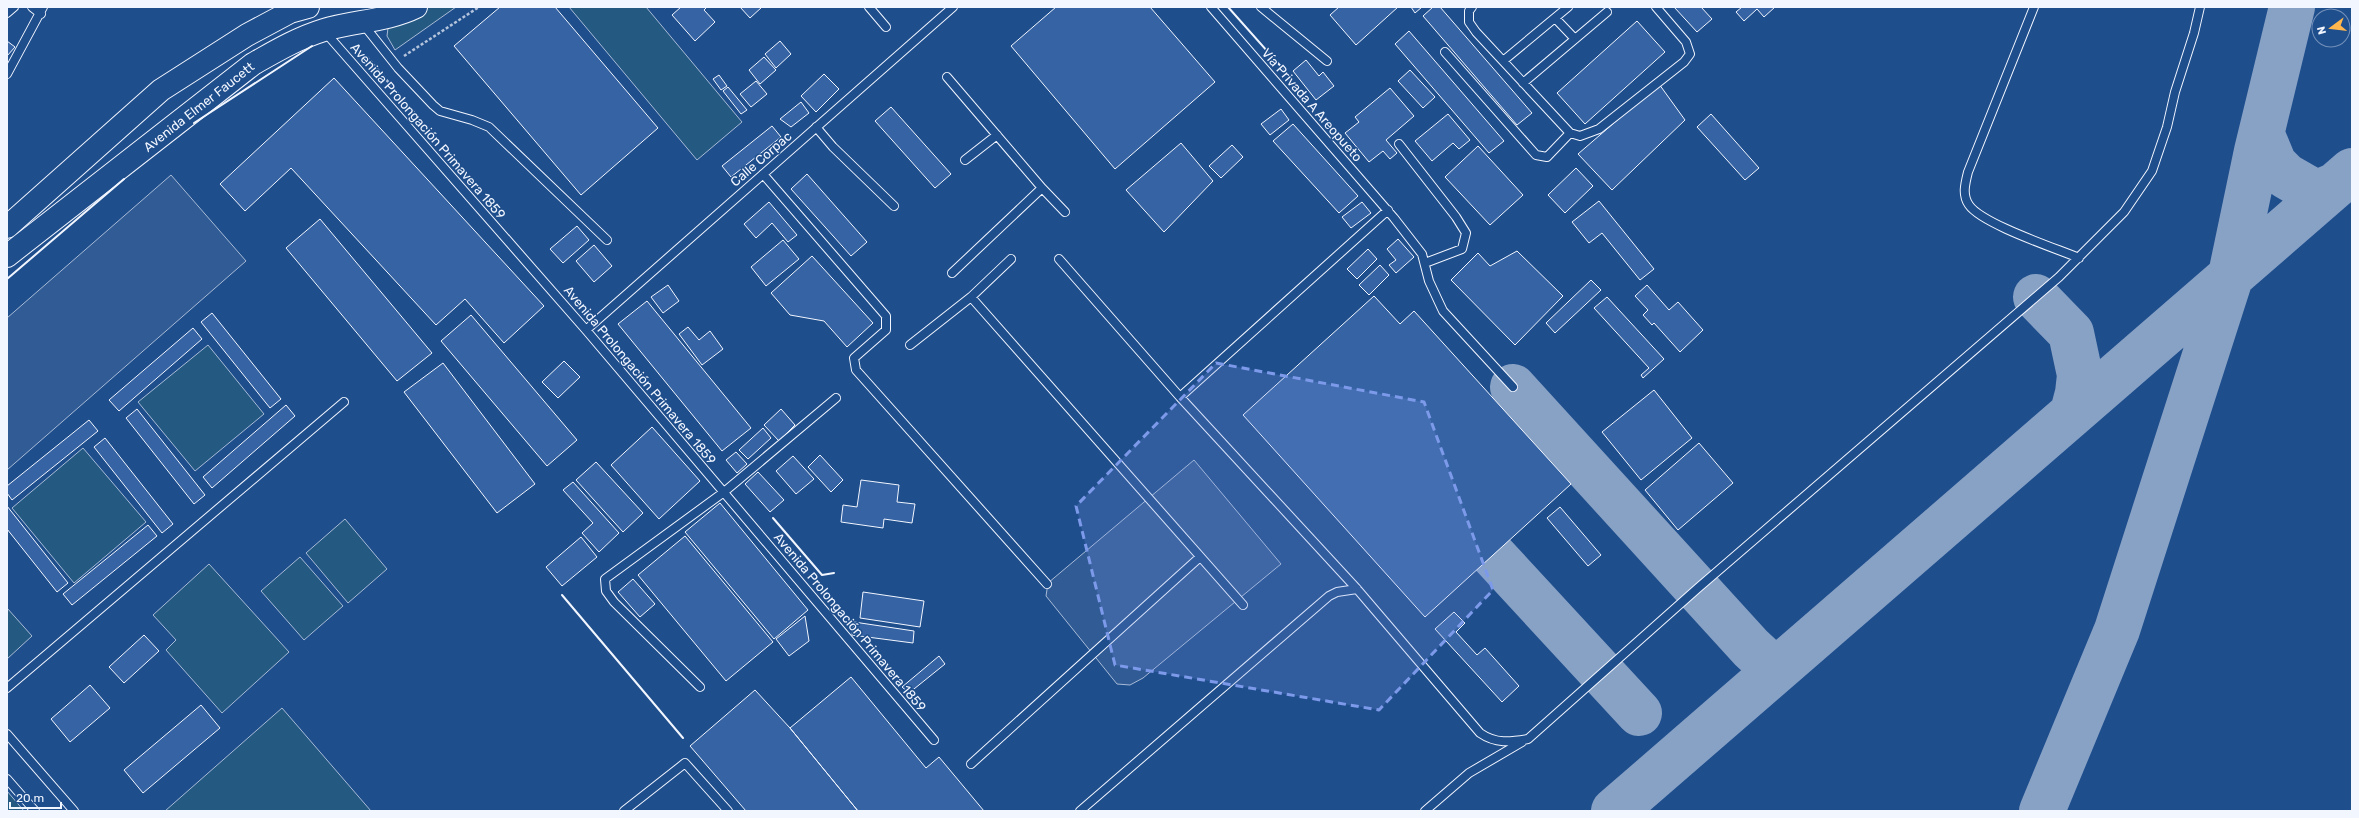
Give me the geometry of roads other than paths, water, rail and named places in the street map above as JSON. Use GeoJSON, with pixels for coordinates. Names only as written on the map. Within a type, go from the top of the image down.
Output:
{"type":"FeatureCollection","features":[{"type":"Feature","properties":{"kind":"highway"},"geometry":{"type":"LineString","coordinates":[[7,227],[161,90],[247,34],[290,12],[308,7]]}},
{"type":"Feature","properties":{"kind":"highway","name":"Avenida Elmer Faucett"},"geometry":{"type":"LineString","coordinates":[[7,256],[253,64],[292,41],[324,30],[395,15],[416,7]]}},
{"type":"Feature","properties":{"kind":"lane"},"geometry":{"type":"LineString","coordinates":[[7,12],[14,7]]}},
{"type":"Feature","properties":{"kind":"lane"},"geometry":{"type":"LineString","coordinates":[[7,74],[42,10],[32,7]]}},
{"type":"Feature","properties":{"kind":"lane"},"geometry":{"type":"LineString","coordinates":[[869,7],[886,27]]}},
{"type":"Feature","properties":{"kind":"lane","name":"Calle Corpac"},"geometry":{"type":"LineString","coordinates":[[586,330],[953,7]]}},
{"type":"Feature","properties":{"kind":"lane","name":"Vía Privada A Areopueto"},"geometry":{"type":"LineString","coordinates":[[1212,7],[1388,210],[1417,247],[1425,264],[1429,280],[1443,311],[1513,386]]}},
{"type":"Feature","properties":{"kind":"lane"},"geometry":{"type":"LineString","coordinates":[[1261,7],[1327,61]]}},
{"type":"Feature","properties":{"kind":"lane"},"geometry":{"type":"LineString","coordinates":[[1472,7],[1469,11],[1469,22],[1523,83],[1570,132],[1580,136],[1599,129],[1684,62],[1690,54],[1686,42],[1656,7]]}},
{"type":"Feature","properties":{"kind":"lane"},"geometry":{"type":"LineString","coordinates":[[1503,61],[1568,7]]}},
{"type":"Feature","properties":{"kind":"lane"},"geometry":{"type":"LineString","coordinates":[[2034,7],[1968,172],[1964,191],[1969,205],[1985,218],[2079,258]]}},
{"type":"Feature","properties":{"kind":"lane"},"geometry":{"type":"LineString","coordinates":[[1425,811],[1469,773],[1528,739],[1698,588],[2054,282],[2124,212],[2152,171],[2167,127],[2175,92],[2194,33],[2200,7]]}},
{"type":"Feature","properties":{"kind":"lane"},"geometry":{"type":"LineString","coordinates":[[1523,83],[1607,12]]}},
{"type":"Feature","properties":{"kind":"lane"},"geometry":{"type":"LineString","coordinates":[[1555,18],[1575,40]]}},
{"type":"Feature","properties":{"kind":"lane"},"geometry":{"type":"LineString","coordinates":[[362,21],[394,63],[425,98],[440,111],[472,120],[489,127],[607,240]]}},
{"type":"Feature","properties":{"kind":"lane","name":"Avenida Prolongación Primavera 1859"},"geometry":{"type":"LineString","coordinates":[[324,30],[586,330],[934,740]]}},
{"type":"Feature","properties":{"kind":"lane"},"geometry":{"type":"LineString","coordinates":[[1445,52],[1536,155],[1547,156],[1570,132]]}},
{"type":"Feature","properties":{"kind":"lane"},"geometry":{"type":"LineString","coordinates":[[947,76],[1042,188],[1065,212]]}},
{"type":"Feature","properties":{"kind":"lane"},"geometry":{"type":"LineString","coordinates":[[816,127],[833,147],[894,206]]}},
{"type":"Feature","properties":{"kind":"lane"},"geometry":{"type":"LineString","coordinates":[[965,160],[997,135]]}},
{"type":"Feature","properties":{"kind":"lane"},"geometry":{"type":"LineString","coordinates":[[1399,144],[1456,217],[1466,233],[1462,249],[1425,264]]}},
{"type":"Feature","properties":{"kind":"lane"},"geometry":{"type":"LineString","coordinates":[[763,174],[886,316],[886,330],[854,358],[856,370],[1047,584]]}},
{"type":"Feature","properties":{"kind":"lane"},"geometry":{"type":"LineString","coordinates":[[952,273],[1042,188]]}},
{"type":"Feature","properties":{"kind":"lane"},"geometry":{"type":"LineString","coordinates":[[1180,397],[1388,210]]}},
{"type":"Feature","properties":{"kind":"lane"},"geometry":{"type":"LineString","coordinates":[[910,345],[971,297],[1011,259]]}},
{"type":"Feature","properties":{"kind":"lane"},"geometry":{"type":"LineString","coordinates":[[1059,259],[1180,397],[1357,589],[1480,733],[1496,741],[1506,742],[1528,739]]}},
{"type":"Feature","properties":{"kind":"lane"},"geometry":{"type":"LineString","coordinates":[[971,297],[1243,605]]}},
{"type":"Feature","properties":{"kind":"lane"},"geometry":{"type":"LineString","coordinates":[[700,687],[614,602],[606,591],[605,579],[724,492],[836,398]]}},
{"type":"Feature","properties":{"kind":"lane"},"geometry":{"type":"LineString","coordinates":[[7,688],[344,402]]}},
{"type":"Feature","properties":{"kind":"lane"},"geometry":{"type":"LineString","coordinates":[[971,764],[1200,557]]}},
{"type":"Feature","properties":{"kind":"lane"},"geometry":{"type":"LineString","coordinates":[[1080,811],[1329,596],[1337,592],[1357,589]]}},
{"type":"Feature","properties":{"kind":"lane"},"geometry":{"type":"LineString","coordinates":[[7,734],[74,811]]}},
{"type":"Feature","properties":{"kind":"lane"},"geometry":{"type":"LineString","coordinates":[[624,811],[685,763],[728,811]]}},
{"type":"Feature","properties":{"kind":"lane"},"geometry":{"type":"LineString","coordinates":[[7,779],[34,811]]}}]}
